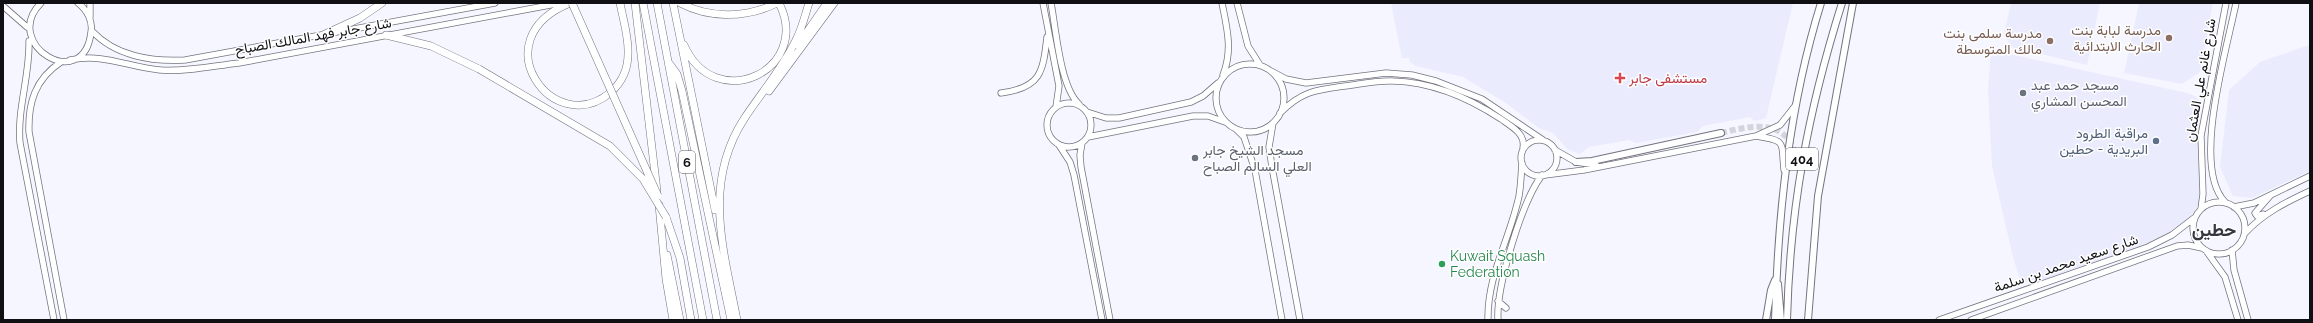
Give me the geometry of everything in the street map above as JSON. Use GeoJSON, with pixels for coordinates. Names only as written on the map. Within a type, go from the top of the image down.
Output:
{"type":"FeatureCollection","features":[{"type":"Feature","properties":{"kind":"highway"},"geometry":{"type":"LineString","coordinates":[[323,35],[360,18],[382,3]]}},
{"type":"Feature","properties":{"kind":"highway"},"geometry":{"type":"LineString","coordinates":[[620,3],[628,54],[625,73],[617,87],[604,98],[586,104],[571,104],[554,99],[540,87],[530,68],[528,49],[532,32],[542,18],[554,9],[571,3],[666,217],[680,258],[691,320]]}},
{"type":"Feature","properties":{"kind":"highway"},"geometry":{"type":"LineString","coordinates":[[635,3],[663,234],[666,279],[673,320]]}},
{"type":"Feature","properties":{"kind":"highway","name":"6"},"geometry":{"type":"LineString","coordinates":[[643,3],[703,320]]}},
{"type":"Feature","properties":{"kind":"highway","name":"6"},"geometry":{"type":"LineString","coordinates":[[657,3],[717,320]]}},
{"type":"Feature","properties":{"kind":"highway"},"geometry":{"type":"LineString","coordinates":[[673,3],[737,320]]}},
{"type":"Feature","properties":{"kind":"highway"},"geometry":{"type":"LineString","coordinates":[[678,32],[693,62],[704,72],[722,80],[735,82],[747,80],[769,69],[783,48],[786,24],[778,3],[758,11],[732,15],[706,12],[680,3]]}},
{"type":"Feature","properties":{"kind":"highway"},"geometry":{"type":"LineString","coordinates":[[769,84],[797,39],[809,3]]}},
{"type":"Feature","properties":{"kind":"highway"},"geometry":{"type":"LineString","coordinates":[[720,230],[718,205],[723,166],[744,120],[827,3]]}},
{"type":"Feature","properties":{"kind":"highway"},"geometry":{"type":"LineString","coordinates":[[753,107],[774,85],[834,3]]}},
{"type":"Feature","properties":{"kind":"highway"},"geometry":{"type":"LineString","coordinates":[[386,35],[430,46],[479,69],[610,146],[643,179],[666,217]]}},
{"type":"Feature","properties":{"kind":"highway"},"geometry":{"type":"LineString","coordinates":[[668,61],[673,67],[680,83],[701,173],[731,320]]}},
{"type":"Feature","properties":{"kind":"highway"},"geometry":{"type":"LineString","coordinates":[[697,125],[701,173]]}},
{"type":"Feature","properties":{"kind":"highway"},"geometry":{"type":"LineString","coordinates":[[663,234],[680,320]]}},
{"type":"Feature","properties":{"kind":"main road","name":"404"},"geometry":{"type":"LineString","coordinates":[[1775,320],[1776,279],[1784,173],[1795,106],[1821,3]]}},
{"type":"Feature","properties":{"kind":"main road","name":"404"},"geometry":{"type":"LineString","coordinates":[[1787,320],[1791,240],[1797,184],[1812,109],[1842,3]]}},
{"type":"Feature","properties":{"kind":"main road"},"geometry":{"type":"LineString","coordinates":[[1808,320],[1818,196],[1853,3]]}},
{"type":"Feature","properties":{"kind":"main road"},"geometry":{"type":"LineString","coordinates":[[1576,162],[1592,161],[1721,133]]}},
{"type":"Feature","properties":{"kind":"main road"},"geometry":{"type":"LineString","coordinates":[[1797,162],[1797,184]]}},
{"type":"Feature","properties":{"kind":"main road"},"geometry":{"type":"LineString","coordinates":[[1766,320],[1771,290],[1776,279]]}},
{"type":"Feature","properties":{"kind":"main road"},"geometry":{"type":"LineString","coordinates":[[1776,279],[1780,294],[1781,320]]}},
{"type":"Feature","properties":{"kind":"main road"},"geometry":{"type":"LineString","coordinates":[[1809,309],[1811,320]]}},
{"type":"Feature","properties":{"kind":"street"},"geometry":{"type":"LineString","coordinates":[[41,3],[31,14],[27,27],[29,41],[28,70],[20,116],[20,143],[54,320]]}},
{"type":"Feature","properties":{"kind":"street"},"geometry":{"type":"LineString","coordinates":[[78,3],[90,19]]}},
{"type":"Feature","properties":{"kind":"street"},"geometry":{"type":"LineString","coordinates":[[70,60],[83,52],[88,46],[92,30],[90,3]]}},
{"type":"Feature","properties":{"kind":"street","name":"شارع جابر فهد المالك الصباح"},"geometry":{"type":"LineString","coordinates":[[92,30],[105,44],[122,52],[171,61],[198,58],[495,3]]}},
{"type":"Feature","properties":{"kind":"street","name":"شارع جابر فهد المالك الصباح"},"geometry":{"type":"LineString","coordinates":[[60,62],[102,58],[149,69],[187,70],[239,63],[560,3]]}},
{"type":"Feature","properties":{"kind":"street"},"geometry":{"type":"LineString","coordinates":[[1043,3],[1059,86],[1056,107],[1048,118],[1047,130],[1070,162],[1074,175],[1102,320]]}},
{"type":"Feature","properties":{"kind":"street"},"geometry":{"type":"LineString","coordinates":[[1051,3],[1067,86],[1071,96],[1087,112],[1100,117],[1112,118],[1191,102],[1203,96],[1239,65],[1260,65],[1286,79],[1306,83],[1374,74],[1412,75],[1470,93],[1498,108],[1542,140],[1552,145],[1557,156],[1554,168],[1543,175],[1533,189],[1507,261],[1498,301],[1498,320]]}},
{"type":"Feature","properties":{"kind":"street"},"geometry":{"type":"LineString","coordinates":[[1222,3],[1230,40],[1230,53],[1221,80],[1216,103],[1226,122]]}},
{"type":"Feature","properties":{"kind":"street"},"geometry":{"type":"LineString","coordinates":[[1237,3],[1248,46],[1260,65]]}},
{"type":"Feature","properties":{"kind":"street","name":"شارع غانم علي العثمان"},"geometry":{"type":"LineString","coordinates":[[2201,209],[2203,194],[2201,159],[2204,114],[2226,3]]}},
{"type":"Feature","properties":{"kind":"street","name":"شارع غانم علي العثمان"},"geometry":{"type":"LineString","coordinates":[[2225,202],[2215,188],[2210,161],[2213,119],[2236,3]]}},
{"type":"Feature","properties":{"kind":"street"},"geometry":{"type":"LineString","coordinates":[[3,6],[27,27]]}},
{"type":"Feature","properties":{"kind":"street"},"geometry":{"type":"LineString","coordinates":[[1001,93],[1022,89],[1039,76],[1045,60],[1048,31]]}},
{"type":"Feature","properties":{"kind":"street"},"geometry":{"type":"LineString","coordinates":[[29,41],[42,56],[60,62]]}},
{"type":"Feature","properties":{"kind":"street"},"geometry":{"type":"LineString","coordinates":[[60,62],[48,71],[39,82],[31,101],[28,127],[64,320]]}},
{"type":"Feature","properties":{"kind":"street"},"geometry":{"type":"LineString","coordinates":[[1271,71],[1279,80],[1283,90],[1284,102],[1280,113]]}},
{"type":"Feature","properties":{"kind":"street"},"geometry":{"type":"LineString","coordinates":[[1353,85],[1356,80],[1374,74]]}},
{"type":"Feature","properties":{"kind":"street"},"geometry":{"type":"LineString","coordinates":[[1300,320],[1269,147],[1273,123],[1280,113],[1292,101],[1307,93],[1353,85],[1394,81],[1421,85],[1453,94],[1480,106],[1509,124],[1521,136],[1523,148],[1521,183],[1517,205],[1491,281],[1488,320]]}},
{"type":"Feature","properties":{"kind":"street"},"geometry":{"type":"LineString","coordinates":[[1056,107],[1069,103],[1082,107]]}},
{"type":"Feature","properties":{"kind":"street"},"geometry":{"type":"LineString","coordinates":[[1522,162],[1527,171],[1543,175],[1584,170],[1756,136],[1780,126],[1795,106]]}},
{"type":"Feature","properties":{"kind":"street"},"geometry":{"type":"LineString","coordinates":[[1059,145],[1074,147],[1082,143],[1088,137],[1092,127],[1087,112]]}},
{"type":"Feature","properties":{"kind":"street"},"geometry":{"type":"LineString","coordinates":[[1088,137],[1193,116],[1208,116],[1226,122],[1236,129],[1244,137],[1255,170],[1282,320]]}},
{"type":"Feature","properties":{"kind":"street"},"geometry":{"type":"LineString","coordinates":[[1236,129],[1255,132],[1273,123]]}},
{"type":"Feature","properties":{"kind":"street"},"geometry":{"type":"LineString","coordinates":[[1756,136],[1771,137],[1780,143],[1783,151],[1784,173]]}},
{"type":"Feature","properties":{"kind":"street"},"geometry":{"type":"LineString","coordinates":[[1523,148],[1532,141],[1542,140]]}},
{"type":"Feature","properties":{"kind":"street"},"geometry":{"type":"LineString","coordinates":[[1082,143],[1080,155],[1081,166],[1110,320]]}},
{"type":"Feature","properties":{"kind":"street"},"geometry":{"type":"LineString","coordinates":[[1555,150],[1576,162],[1600,166]]}},
{"type":"Feature","properties":{"kind":"street"},"geometry":{"type":"LineString","coordinates":[[2201,159],[2206,162],[2210,161]]}},
{"type":"Feature","properties":{"kind":"street"},"geometry":{"type":"LineString","coordinates":[[2234,207],[2250,204],[2270,196],[2310,176]]}},
{"type":"Feature","properties":{"kind":"street"},"geometry":{"type":"LineString","coordinates":[[2244,233],[2268,213],[2310,191]]}},
{"type":"Feature","properties":{"kind":"street"},"geometry":{"type":"LineString","coordinates":[[2268,213],[2257,216],[2255,213],[2270,196]]}},
{"type":"Feature","properties":{"kind":"street"},"geometry":{"type":"LineString","coordinates":[[2205,250],[2220,254],[2232,250],[2240,243],[2244,233],[2243,219],[2234,207],[2225,202],[2212,202],[2201,209],[2194,218],[2194,235],[2224,277],[2238,320]]}},
{"type":"Feature","properties":{"kind":"street","name":"شارع سعيد محمد بن سلمة"},"geometry":{"type":"LineString","coordinates":[[1940,320],[2148,247],[2172,235],[2194,218]]}},
{"type":"Feature","properties":{"kind":"street","name":"شارع سعيد محمد بن سلمة"},"geometry":{"type":"LineString","coordinates":[[1971,320],[2151,257],[2180,245],[2191,245],[2205,250]]}},
{"type":"Feature","properties":{"kind":"street"},"geometry":{"type":"LineString","coordinates":[[2148,247],[2151,257]]}},
{"type":"Feature","properties":{"kind":"street"},"geometry":{"type":"LineString","coordinates":[[2232,250],[2234,270],[2248,320]]}},
{"type":"Feature","properties":{"kind":"street"},"geometry":{"type":"LineString","coordinates":[[1498,301],[1506,308]]}},
{"type":"Feature","properties":{"kind":"shaded area","name":"مستشفى جابر"},"geometry":{"type":"Polygon","coordinates":[[[1391,3],[1793,3],[1766,118],[1755,121],[1750,117],[1703,126],[1697,132],[1636,143],[1629,140],[1589,147],[1580,154],[1567,149],[1553,133],[1539,128],[1506,103],[1463,77],[1416,66],[1410,62],[1409,58],[1402,58],[1391,3]]]}},
{"type":"Feature","properties":{"kind":"shaded area","name":"مدرسة سلمى بنت مالك المتوسطة"},"geometry":{"type":"Polygon","coordinates":[[[2011,3],[2100,3],[2087,65],[2012,47],[2004,34],[2011,3]]]}},
{"type":"Feature","properties":{"kind":"shaded area","name":"مدرسة لبابة بنت الحارث الابتدائية"},"geometry":{"type":"Polygon","coordinates":[[[2139,3],[2213,3],[2200,72],[2182,84],[2124,73],[2139,3]]]}},
{"type":"Feature","properties":{"kind":"shaded area"},"geometry":{"type":"Polygon","coordinates":[[[2309,45],[2310,171],[2252,198],[2233,196],[2220,167],[2229,90],[2260,62],[2309,45]]]}},
{"type":"Feature","properties":{"kind":"shaded area"},"geometry":{"type":"Polygon","coordinates":[[[1991,50],[2187,93],[2196,97],[2201,102],[2198,156],[2201,196],[2200,203],[2185,223],[2172,233],[2154,243],[2033,284],[2023,281],[2019,277],[2012,253],[1992,166],[1988,90],[1991,50]]]}},
{"type":"Feature","properties":{"kind":"tunnel"},"geometry":{"type":"LineString","coordinates":[[1721,133],[1757,127],[1778,131],[1787,137],[1793,148],[1797,162]]}},
{"type":"Feature","properties":{"kind":"place","name":"مدرسة لبابة بنت الحارث الابتدائية"},"geometry":{"type":"Point","coordinates":[2169,38]}},
{"type":"Feature","properties":{"kind":"place","name":"مدرسة سلمى بنت مالك المتوسطة"},"geometry":{"type":"Point","coordinates":[2050,41]}},
{"type":"Feature","properties":{"kind":"place","name":"مستشفى جابر"},"geometry":{"type":"Point","coordinates":[1620,78]}},
{"type":"Feature","properties":{"kind":"place","name":"مسجد حمد عبد المحسن المشاري"},"geometry":{"type":"Point","coordinates":[2023,93]}},
{"type":"Feature","properties":{"kind":"place","name":"مراقبة الطرود البريدية - حطين"},"geometry":{"type":"Point","coordinates":[2156,141]}},
{"type":"Feature","properties":{"kind":"place","name":"مسجد الشيخ جابر العلي السالم الصباح"},"geometry":{"type":"Point","coordinates":[1195,158]}},
{"type":"Feature","properties":{"kind":"place","name":"Kuwait Squash Federation"},"geometry":{"type":"Point","coordinates":[1442,264]}},
{"type":"Feature","properties":{"kind":"district","name":"حطين"},"geometry":{"type":"Point","coordinates":[2214,229]}}]}
